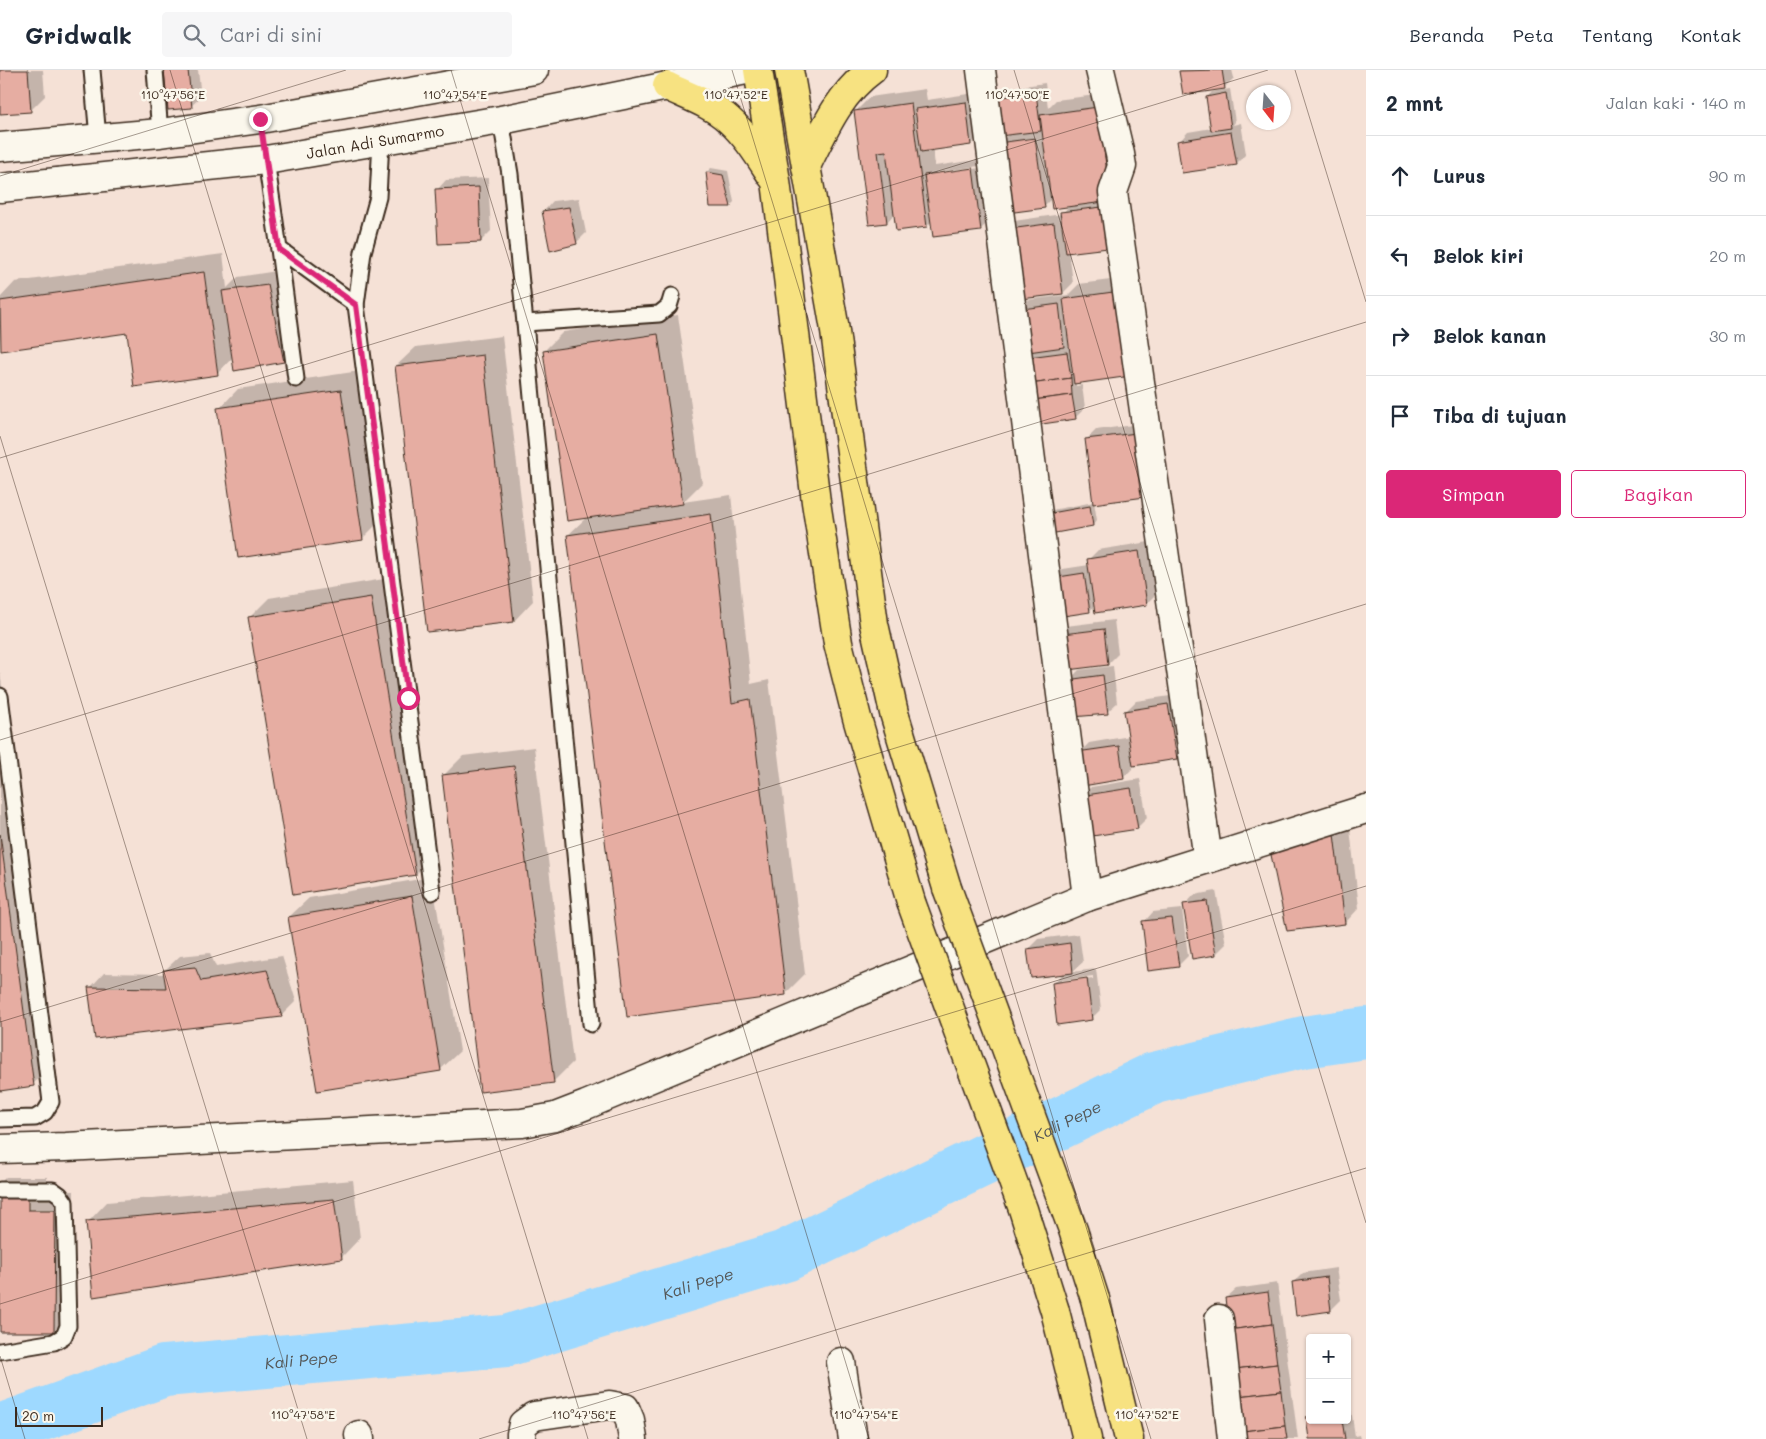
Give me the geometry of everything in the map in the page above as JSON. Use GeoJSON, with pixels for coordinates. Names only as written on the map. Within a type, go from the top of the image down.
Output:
{"type":"FeatureCollection","features":[{"type":"Feature","properties":{"kind":"highway"},"geometry":{"type":"LineString","coordinates":[[758,70],[776,181],[816,502],[838,643],[857,718],[911,902],[1022,1209],[1055,1311],[1088,1439]]}},
{"type":"Feature","properties":{"kind":"highway"},"geometry":{"type":"LineString","coordinates":[[789,70],[834,324],[874,624],[894,713],[947,888],[1073,1230],[1095,1299],[1129,1439]]}},
{"type":"Feature","properties":{"kind":"highway"},"geometry":{"type":"LineString","coordinates":[[806,166],[830,119],[847,92],[872,70]]}},
{"type":"Feature","properties":{"kind":"highway"},"geometry":{"type":"LineString","coordinates":[[667,86],[710,106],[728,119],[748,140],[776,181]]}},
{"type":"Feature","properties":{"kind":"street"},"geometry":{"type":"LineString","coordinates":[[0,147],[160,133],[260,119],[534,70]]}},
{"type":"Feature","properties":{"kind":"street","name":"Jalan Adi Sumarmo"},"geometry":{"type":"LineString","coordinates":[[0,188],[269,179],[381,141],[501,120],[746,70]]}},
{"type":"Feature","properties":{"kind":"street"},"geometry":{"type":"LineString","coordinates":[[982,70],[1087,897]]}},
{"type":"Feature","properties":{"kind":"street"},"geometry":{"type":"LineString","coordinates":[[1100,70],[1122,166],[1113,192],[1208,859]]}},
{"type":"Feature","properties":{"kind":"street"},"geometry":{"type":"LineString","coordinates":[[260,119],[269,179]]}},
{"type":"Feature","properties":{"kind":"street"},"geometry":{"type":"LineString","coordinates":[[0,1149],[512,1123],[555,1116],[586,1106],[1087,897],[1366,809]]}},
{"type":"Feature","properties":{"kind":"street"},"geometry":{"type":"LineString","coordinates":[[1219,1318],[1232,1439]]}},
{"type":"Feature","properties":{"kind":"street"},"geometry":{"type":"LineString","coordinates":[[841,1362],[853,1439]]}},
{"type":"Feature","properties":{"kind":"street"},"geometry":{"type":"LineString","coordinates":[[521,1439],[523,1424],[534,1416],[610,1405],[625,1408],[630,1420],[633,1439]]}},
{"type":"Feature","properties":{"kind":"lane"},"geometry":{"type":"LineString","coordinates":[[92,70],[98,138]]}},
{"type":"Feature","properties":{"kind":"lane"},"geometry":{"type":"LineString","coordinates":[[155,70],[160,133]]}},
{"type":"Feature","properties":{"kind":"lane"},"geometry":{"type":"LineString","coordinates":[[501,120],[510,174],[525,323],[591,1024]]}},
{"type":"Feature","properties":{"kind":"lane"},"geometry":{"type":"LineString","coordinates":[[381,141],[378,197],[363,252],[356,305],[432,892]]}},
{"type":"Feature","properties":{"kind":"lane"},"geometry":{"type":"LineString","coordinates":[[269,179],[296,379]]}},
{"type":"Feature","properties":{"kind":"lane"},"geometry":{"type":"LineString","coordinates":[[279,249],[356,305]]}},
{"type":"Feature","properties":{"kind":"lane"},"geometry":{"type":"LineString","coordinates":[[525,323],[659,314],[669,306],[672,296]]}},
{"type":"Feature","properties":{"kind":"lane"},"geometry":{"type":"LineString","coordinates":[[0,696],[51,1102],[45,1112],[36,1118],[0,1119]]}},
{"type":"Feature","properties":{"kind":"lane"},"geometry":{"type":"LineString","coordinates":[[0,1190],[52,1190],[60,1195],[65,1202],[68,1326],[64,1336],[54,1342],[0,1351]]}},
{"type":"Feature","properties":{"kind":"building"},"geometry":{"type":"Polygon","coordinates":[[[0,70],[28,70],[31,112],[0,114],[0,70]]]}},
{"type":"Feature","properties":{"kind":"building"},"geometry":{"type":"Polygon","coordinates":[[[164,70],[188,70],[192,108],[168,110],[164,70]]]}},
{"type":"Feature","properties":{"kind":"building"},"geometry":{"type":"Polygon","coordinates":[[[1222,70],[1225,89],[1183,95],[1179,71],[1222,70]]]}},
{"type":"Feature","properties":{"kind":"building"},"geometry":{"type":"Polygon","coordinates":[[[1036,93],[1041,131],[991,137],[986,99],[1036,93]]]}},
{"type":"Feature","properties":{"kind":"building"},"geometry":{"type":"Polygon","coordinates":[[[1226,93],[1231,128],[1211,131],[1206,97],[1226,93]]]}},
{"type":"Feature","properties":{"kind":"building"},"geometry":{"type":"Polygon","coordinates":[[[966,102],[971,145],[921,152],[915,109],[966,102]]]}},
{"type":"Feature","properties":{"kind":"building"},"geometry":{"type":"Polygon","coordinates":[[[911,103],[927,227],[896,231],[886,151],[878,152],[887,223],[869,225],[854,111],[911,103]]]}},
{"type":"Feature","properties":{"kind":"building"},"geometry":{"type":"Polygon","coordinates":[[[1098,107],[1111,201],[1052,209],[1040,115],[1098,107]]]}},
{"type":"Feature","properties":{"kind":"building"},"geometry":{"type":"Polygon","coordinates":[[[1231,132],[1237,165],[1182,173],[1177,141],[1231,132]]]}},
{"type":"Feature","properties":{"kind":"building"},"geometry":{"type":"Polygon","coordinates":[[[1035,138],[1045,208],[1007,213],[998,143],[1035,138]]]}},
{"type":"Feature","properties":{"kind":"building"},"geometry":{"type":"Polygon","coordinates":[[[973,168],[981,231],[933,237],[924,175],[973,168]]]}},
{"type":"Feature","properties":{"kind":"building"},"geometry":{"type":"Polygon","coordinates":[[[706,172],[723,175],[731,207],[710,207],[706,172]]]}},
{"type":"Feature","properties":{"kind":"building"},"geometry":{"type":"Polygon","coordinates":[[[479,187],[481,242],[438,244],[435,189],[479,187]]]}},
{"type":"Feature","properties":{"kind":"building"},"geometry":{"type":"Polygon","coordinates":[[[569,207],[577,244],[550,251],[542,211],[569,207]]]}},
{"type":"Feature","properties":{"kind":"building"},"geometry":{"type":"Polygon","coordinates":[[[1102,207],[1108,248],[1066,253],[1060,212],[1102,207]]]}},
{"type":"Feature","properties":{"kind":"building"},"geometry":{"type":"Polygon","coordinates":[[[1054,223],[1063,294],[1012,300],[1002,230],[1054,223]]]}},
{"type":"Feature","properties":{"kind":"building"},"geometry":{"type":"Polygon","coordinates":[[[204,272],[218,375],[134,387],[127,333],[1,351],[0,301],[204,272]]]}},
{"type":"Feature","properties":{"kind":"building"},"geometry":{"type":"Polygon","coordinates":[[[268,285],[284,362],[234,371],[222,291],[268,285]]]}},
{"type":"Feature","properties":{"kind":"building"},"geometry":{"type":"Polygon","coordinates":[[[1120,291],[1131,376],[1074,384],[1063,299],[1120,291]]]}},
{"type":"Feature","properties":{"kind":"building"},"geometry":{"type":"Polygon","coordinates":[[[1059,304],[1064,347],[1021,353],[1015,310],[1059,304]]]}},
{"type":"Feature","properties":{"kind":"building"},"geometry":{"type":"Polygon","coordinates":[[[658,334],[683,504],[567,521],[543,351],[658,334]]]}},
{"type":"Feature","properties":{"kind":"building"},"geometry":{"type":"Polygon","coordinates":[[[1067,352],[1071,378],[1024,385],[1021,358],[1067,352]]]}},
{"type":"Feature","properties":{"kind":"building"},"geometry":{"type":"Polygon","coordinates":[[[483,355],[514,622],[427,632],[395,366],[483,355]]]}},
{"type":"Feature","properties":{"kind":"building"},"geometry":{"type":"Polygon","coordinates":[[[1071,378],[1072,395],[1026,401],[1024,385],[1071,378]]]}},
{"type":"Feature","properties":{"kind":"building"},"geometry":{"type":"Polygon","coordinates":[[[341,390],[363,540],[238,558],[217,408],[341,390]]]}},
{"type":"Feature","properties":{"kind":"building"},"geometry":{"type":"Polygon","coordinates":[[[1072,395],[1076,419],[1029,426],[1026,401],[1072,395]]]}},
{"type":"Feature","properties":{"kind":"building"},"geometry":{"type":"Polygon","coordinates":[[[1137,433],[1145,497],[1093,504],[1085,439],[1137,433]]]}},
{"type":"Feature","properties":{"kind":"building"},"geometry":{"type":"Polygon","coordinates":[[[1090,506],[1093,526],[1050,534],[1046,514],[1090,506]]]}},
{"type":"Feature","properties":{"kind":"building"},"geometry":{"type":"Polygon","coordinates":[[[711,514],[732,703],[750,699],[786,995],[627,1017],[567,535],[711,514]]]}},
{"type":"Feature","properties":{"kind":"building"},"geometry":{"type":"Polygon","coordinates":[[[1139,551],[1147,605],[1095,613],[1087,559],[1139,551]]]}},
{"type":"Feature","properties":{"kind":"building"},"geometry":{"type":"Polygon","coordinates":[[[1084,573],[1090,612],[1057,617],[1052,578],[1084,573]]]}},
{"type":"Feature","properties":{"kind":"building"},"geometry":{"type":"Polygon","coordinates":[[[371,597],[416,875],[293,895],[248,617],[371,597]]]}},
{"type":"Feature","properties":{"kind":"building"},"geometry":{"type":"Polygon","coordinates":[[[1104,629],[1108,665],[1059,671],[1055,635],[1104,629]]]}},
{"type":"Feature","properties":{"kind":"building"},"geometry":{"type":"Polygon","coordinates":[[[1103,675],[1108,714],[1072,717],[1067,680],[1103,675]]]}},
{"type":"Feature","properties":{"kind":"building"},"geometry":{"type":"Polygon","coordinates":[[[1168,704],[1177,759],[1133,766],[1124,711],[1168,704]]]}},
{"type":"Feature","properties":{"kind":"building"},"geometry":{"type":"Polygon","coordinates":[[[1119,746],[1124,779],[1083,786],[1077,752],[1119,746]]]}},
{"type":"Feature","properties":{"kind":"building"},"geometry":{"type":"Polygon","coordinates":[[[514,766],[554,1083],[480,1092],[442,775],[514,766]]]}},
{"type":"Feature","properties":{"kind":"building"},"geometry":{"type":"Polygon","coordinates":[[[1131,788],[1138,829],[1086,837],[1080,796],[1131,788]]]}},
{"type":"Feature","properties":{"kind":"building"},"geometry":{"type":"Polygon","coordinates":[[[0,834],[34,1086],[0,1091],[0,834]]]}},
{"type":"Feature","properties":{"kind":"building"},"geometry":{"type":"Polygon","coordinates":[[[1334,834],[1345,924],[1287,931],[1270,850],[1334,834]]]}},
{"type":"Feature","properties":{"kind":"building"},"geometry":{"type":"Polygon","coordinates":[[[412,896],[441,1071],[317,1091],[288,917],[412,896]]]}},
{"type":"Feature","properties":{"kind":"building"},"geometry":{"type":"Polygon","coordinates":[[[1207,901],[1216,955],[1192,959],[1183,904],[1207,901]]]}},
{"type":"Feature","properties":{"kind":"building"},"geometry":{"type":"Polygon","coordinates":[[[1172,918],[1179,967],[1148,971],[1142,921],[1172,918]]]}},
{"type":"Feature","properties":{"kind":"building"},"geometry":{"type":"Polygon","coordinates":[[[1070,943],[1073,973],[1031,978],[1027,949],[1070,943]]]}},
{"type":"Feature","properties":{"kind":"building"},"geometry":{"type":"Polygon","coordinates":[[[195,967],[201,981],[267,970],[282,1017],[95,1039],[88,987],[166,988],[163,970],[195,967]]]}},
{"type":"Feature","properties":{"kind":"building"},"geometry":{"type":"Polygon","coordinates":[[[1087,978],[1092,1020],[1057,1025],[1052,983],[1087,978]]]}},
{"type":"Feature","properties":{"kind":"building"},"geometry":{"type":"Polygon","coordinates":[[[0,1196],[28,1196],[28,1210],[55,1210],[54,1332],[0,1332],[0,1196]]]}},
{"type":"Feature","properties":{"kind":"building"},"geometry":{"type":"Polygon","coordinates":[[[334,1199],[342,1259],[93,1297],[86,1221],[334,1199]]]}},
{"type":"Feature","properties":{"kind":"building"},"geometry":{"type":"Polygon","coordinates":[[[1327,1277],[1331,1311],[1296,1316],[1292,1282],[1327,1277]]]}},
{"type":"Feature","properties":{"kind":"building"},"geometry":{"type":"Polygon","coordinates":[[[1268,1292],[1272,1324],[1229,1330],[1225,1298],[1268,1292]]]}},
{"type":"Feature","properties":{"kind":"building"},"geometry":{"type":"Polygon","coordinates":[[[1272,1324],[1277,1364],[1235,1369],[1229,1330],[1272,1324]]]}},
{"type":"Feature","properties":{"kind":"building"},"geometry":{"type":"Polygon","coordinates":[[[1277,1364],[1281,1391],[1238,1396],[1235,1369],[1277,1364]]]}},
{"type":"Feature","properties":{"kind":"building"},"geometry":{"type":"Polygon","coordinates":[[[1281,1391],[1285,1426],[1243,1431],[1238,1396],[1281,1391]]]}},
{"type":"Feature","properties":{"kind":"building"},"geometry":{"type":"Polygon","coordinates":[[[1307,1424],[1343,1424],[1345,1439],[1309,1439],[1307,1424]]]}},
{"type":"Feature","properties":{"kind":"building"},"geometry":{"type":"Polygon","coordinates":[[[1285,1426],[1287,1439],[1244,1439],[1243,1431],[1285,1426]]]}},
{"type":"Feature","properties":{"kind":"waterway","name":"Kali Pepe"},"geometry":{"type":"LineString","coordinates":[[0,1430],[164,1371],[506,1341],[785,1256],[1154,1078],[1304,1042],[1366,1033]]}},
{"type":"Feature","properties":{"kind":"route"},"geometry":{"type":"LineString","coordinates":[[260,119],[279,249],[356,305],[408,698]]}}]}
